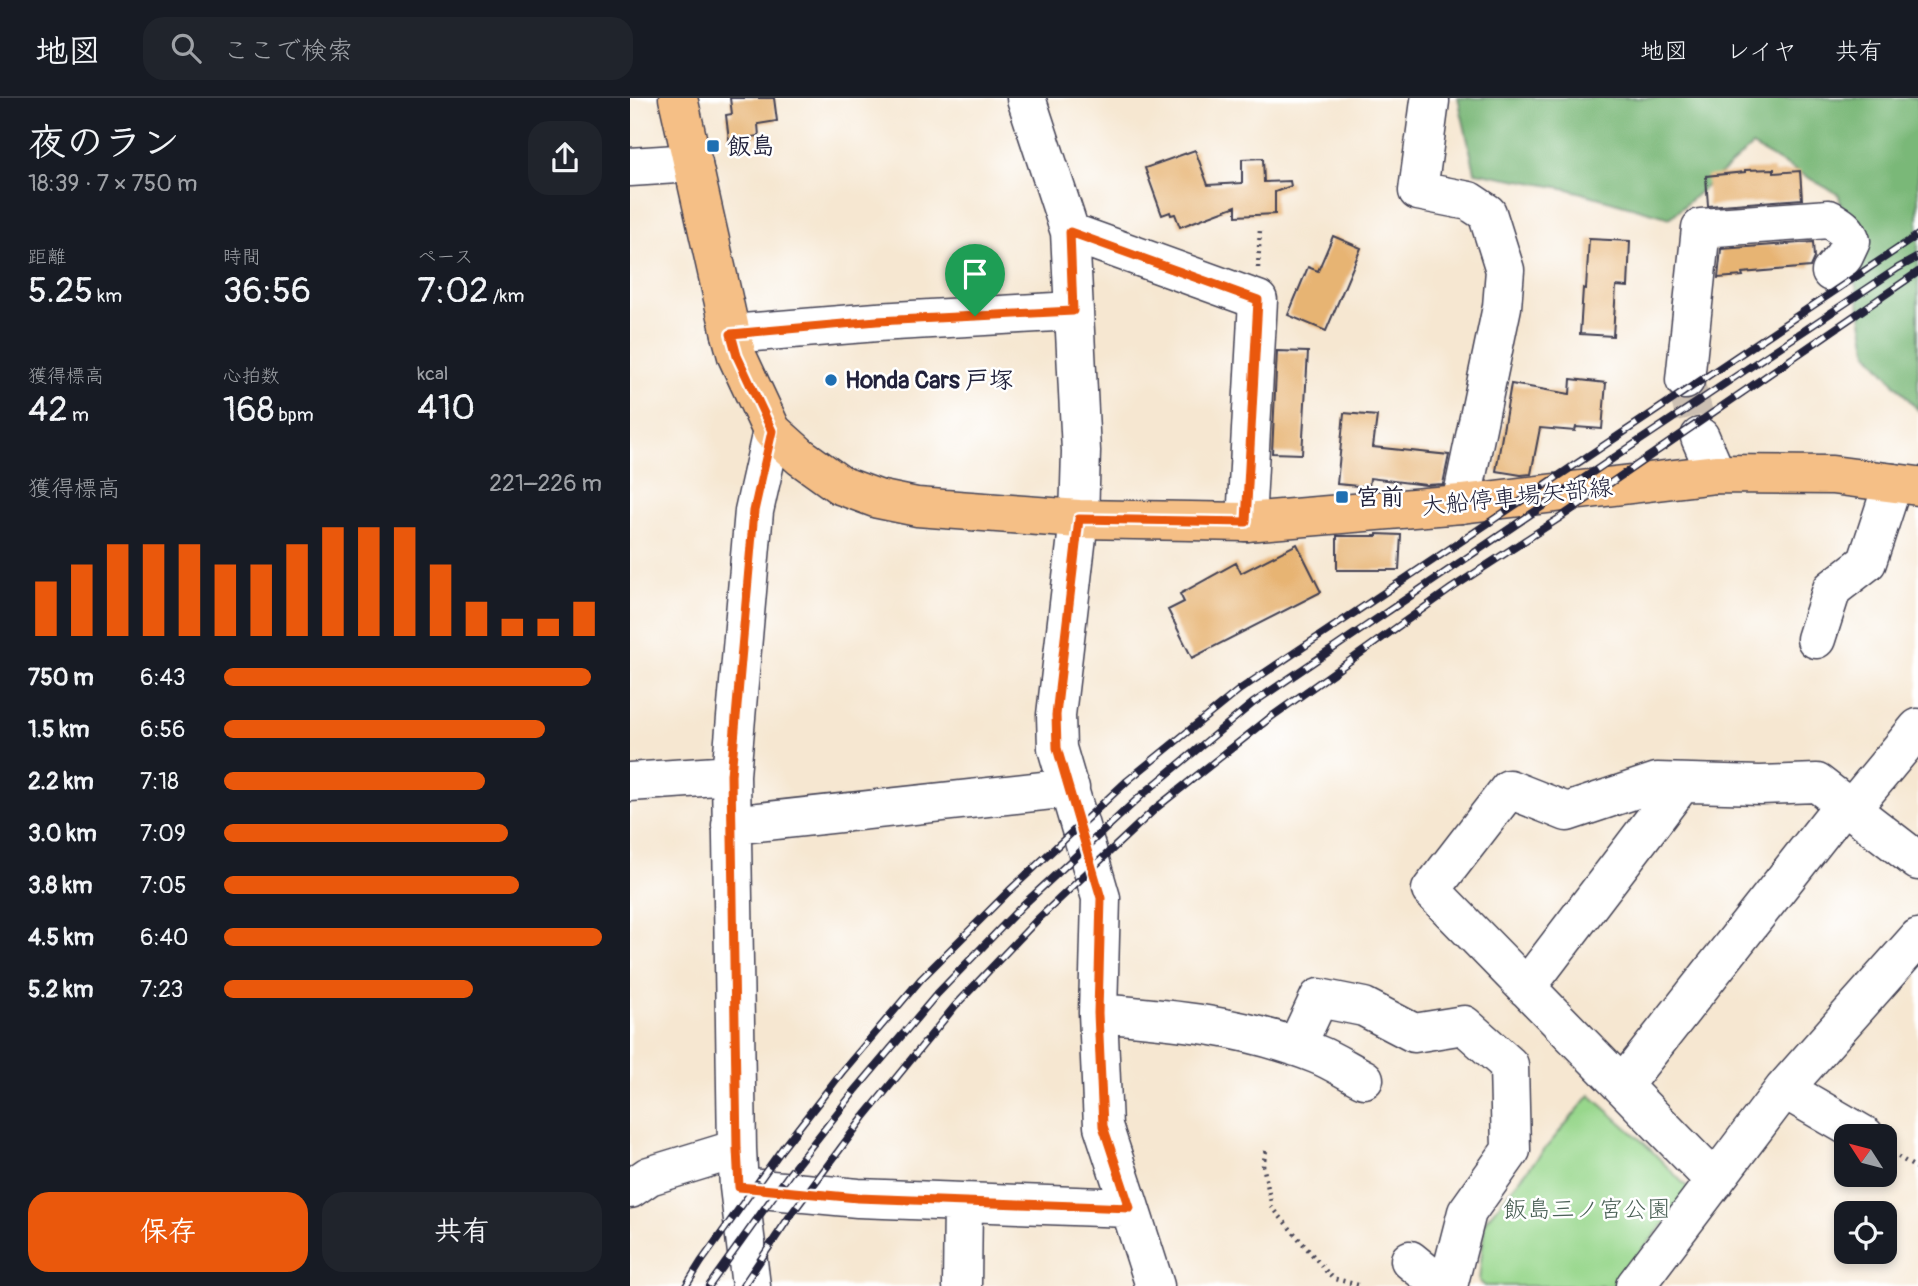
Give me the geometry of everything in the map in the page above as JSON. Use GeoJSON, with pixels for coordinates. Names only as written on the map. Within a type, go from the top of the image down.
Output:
{"type":"FeatureCollection","features":[{"type":"Feature","properties":{"kind":"main road","name":"大船停車場矢部線"},"geometry":{"type":"LineString","coordinates":[[678,98],[737,356],[772,431],[801,457],[840,485],[878,499],[917,507],[1079,519],[1246,522],[1461,504],[1716,474],[1832,475],[1905,484]]}},
{"type":"Feature","properties":{"kind":"street"},"geometry":{"type":"LineString","coordinates":[[1026,98],[1070,232],[1081,451],[1079,519],[1056,715],[1057,748],[1101,898],[1098,1013],[1103,1126],[1155,1286]]}},
{"type":"Feature","properties":{"kind":"street"},"geometry":{"type":"LineString","coordinates":[[1430,101],[1418,191],[1469,201],[1487,213],[1504,270],[1502,307],[1461,504]]}},
{"type":"Feature","properties":{"kind":"street"},"geometry":{"type":"LineString","coordinates":[[630,167],[693,163]]}},
{"type":"Feature","properties":{"kind":"street"},"geometry":{"type":"LineString","coordinates":[[1685,380],[1701,228],[1829,219],[1843,228],[1851,241],[1844,256],[1831,272]]}},
{"type":"Feature","properties":{"kind":"street"},"geometry":{"type":"LineString","coordinates":[[1070,232],[1258,300],[1246,522]]}},
{"type":"Feature","properties":{"kind":"street"},"geometry":{"type":"LineString","coordinates":[[731,334],[877,321],[1073,311]]}},
{"type":"Feature","properties":{"kind":"street"},"geometry":{"type":"LineString","coordinates":[[751,1286],[737,1149],[731,775],[754,511],[772,431]]}},
{"type":"Feature","properties":{"kind":"street"},"geometry":{"type":"LineString","coordinates":[[1700,438],[1716,474]]}},
{"type":"Feature","properties":{"kind":"street"},"geometry":{"type":"LineString","coordinates":[[1816,639],[1832,589],[1867,562],[1905,484]]}},
{"type":"Feature","properties":{"kind":"street"},"geometry":{"type":"LineString","coordinates":[[1622,1086],[1848,806],[1918,728]]}},
{"type":"Feature","properties":{"kind":"street"},"geometry":{"type":"LineString","coordinates":[[630,782],[731,775]]}},
{"type":"Feature","properties":{"kind":"street"},"geometry":{"type":"LineString","coordinates":[[1714,1181],[1431,890],[1509,789],[1567,812],[1657,782],[1760,785],[1817,783],[1918,861]]}},
{"type":"Feature","properties":{"kind":"street"},"geometry":{"type":"LineString","coordinates":[[1526,988],[1682,783]]}},
{"type":"Feature","properties":{"kind":"street"},"geometry":{"type":"LineString","coordinates":[[731,825],[1070,788]]}},
{"type":"Feature","properties":{"kind":"street"},"geometry":{"type":"LineString","coordinates":[[1635,1286],[1784,1089],[1918,938]]}},
{"type":"Feature","properties":{"kind":"street"},"geometry":{"type":"LineString","coordinates":[[1296,1047],[1319,998],[1364,1007],[1414,1032],[1464,1025],[1508,1065],[1511,1150],[1467,1212],[1448,1286]]}},
{"type":"Feature","properties":{"kind":"street"},"geometry":{"type":"LineString","coordinates":[[1098,1013],[1173,1019],[1232,1029],[1317,1054],[1364,1079]]}},
{"type":"Feature","properties":{"kind":"street"},"geometry":{"type":"LineString","coordinates":[[1784,1089],[1844,1124]]}},
{"type":"Feature","properties":{"kind":"street"},"geometry":{"type":"LineString","coordinates":[[630,1189],[649,1176],[737,1149]]}},
{"type":"Feature","properties":{"kind":"street"},"geometry":{"type":"LineString","coordinates":[[739,1187],[858,1198],[1130,1208]]}},
{"type":"Feature","properties":{"kind":"street"},"geometry":{"type":"LineString","coordinates":[[962,1286],[963,1202]]}},
{"type":"Feature","properties":{"kind":"street"},"geometry":{"type":"LineString","coordinates":[[1410,1261],[1442,1286]]}},
{"type":"Feature","properties":{"kind":"path"},"geometry":{"type":"LineString","coordinates":[[1266,1151],[1263,1165],[1272,1207],[1332,1278],[1362,1286]]}},
{"type":"Feature","properties":{"kind":"path"},"geometry":{"type":"LineString","coordinates":[[1897,1155],[1918,1169]]}},
{"type":"Feature","properties":{"kind":"green space"},"geometry":{"type":"Polygon","coordinates":[[[1458,98],[1918,98],[1918,410],[1868,353],[1839,195],[1752,146],[1670,218],[1568,189],[1475,172],[1458,98]]]}},
{"type":"Feature","properties":{"kind":"green space","name":"飯島三ノ宮公園"},"geometry":{"type":"Polygon","coordinates":[[[1590,1095],[1643,1142],[1691,1191],[1613,1286],[1485,1286],[1479,1281],[1485,1221],[1590,1095]]]}},
{"type":"Feature","properties":{"kind":"building"},"geometry":{"type":"Polygon","coordinates":[[[730,98],[774,98],[777,121],[758,124],[759,136],[729,140],[726,115],[732,114],[730,98]]]}},
{"type":"Feature","properties":{"kind":"building"},"geometry":{"type":"Polygon","coordinates":[[[1195,150],[1208,185],[1242,183],[1242,159],[1263,158],[1264,182],[1290,181],[1291,186],[1275,192],[1275,214],[1236,216],[1236,206],[1180,227],[1175,214],[1171,215],[1170,212],[1162,215],[1145,168],[1195,150]]]}},
{"type":"Feature","properties":{"kind":"building"},"geometry":{"type":"Polygon","coordinates":[[[1774,169],[1774,173],[1800,171],[1802,199],[1708,206],[1706,176],[1774,169]]]}},
{"type":"Feature","properties":{"kind":"building"},"geometry":{"type":"Polygon","coordinates":[[[1333,236],[1361,248],[1326,331],[1288,315],[1308,267],[1318,271],[1333,236]]]}},
{"type":"Feature","properties":{"kind":"building"},"geometry":{"type":"Polygon","coordinates":[[[1589,239],[1630,241],[1628,287],[1616,286],[1613,336],[1580,334],[1589,239]]]}},
{"type":"Feature","properties":{"kind":"building"},"geometry":{"type":"Polygon","coordinates":[[[1813,242],[1814,258],[1810,267],[1742,273],[1743,276],[1718,278],[1721,249],[1813,242]]]}},
{"type":"Feature","properties":{"kind":"building"},"geometry":{"type":"Polygon","coordinates":[[[1277,351],[1308,352],[1302,454],[1272,453],[1277,351]]]}},
{"type":"Feature","properties":{"kind":"building"},"geometry":{"type":"Polygon","coordinates":[[[1571,379],[1606,383],[1602,429],[1576,427],[1575,431],[1540,428],[1531,474],[1496,471],[1511,384],[1570,394],[1571,379]]]}},
{"type":"Feature","properties":{"kind":"building"},"geometry":{"type":"Polygon","coordinates":[[[1344,413],[1377,416],[1373,447],[1449,455],[1443,484],[1426,485],[1370,478],[1369,487],[1337,484],[1344,413]]]}},
{"type":"Feature","properties":{"kind":"building"},"geometry":{"type":"Polygon","coordinates":[[[1401,535],[1399,570],[1337,570],[1337,536],[1401,535]]]}},
{"type":"Feature","properties":{"kind":"building"},"geometry":{"type":"Polygon","coordinates":[[[1297,544],[1321,592],[1192,658],[1168,610],[1184,602],[1180,594],[1236,563],[1241,573],[1297,544]]]}},
{"type":"Feature","properties":{"kind":"tunnel"},"geometry":{"type":"LineString","coordinates":[[1685,380],[1700,437]]}},
{"type":"Feature","properties":{"kind":"railway"},"geometry":{"type":"LineString","coordinates":[[686,1286],[782,1149],[842,1072],[921,979],[1009,891],[1127,781],[1239,690],[1918,235]]}},
{"type":"Feature","properties":{"kind":"railway"},"geometry":{"type":"LineString","coordinates":[[709,1286],[790,1173],[937,994],[1023,905],[1142,795],[1253,703],[1615,457],[1918,257]]}},
{"type":"Feature","properties":{"kind":"railway"},"geometry":{"type":"LineString","coordinates":[[743,1286],[790,1216],[864,1117],[955,1006],[1038,919],[1156,808],[1271,717],[1452,588],[1558,519],[1918,272]]}},
{"type":"Feature","properties":{"kind":"place","name":"飯島"},"geometry":{"type":"Point","coordinates":[713,146]}},
{"type":"Feature","properties":{"kind":"place","name":"Honda Cars 戸塚"},"geometry":{"type":"Point","coordinates":[831,380]}},
{"type":"Feature","properties":{"kind":"place","name":"宮前"},"geometry":{"type":"Point","coordinates":[1342,497]}},
{"type":"Feature","properties":{"kind":"route"},"geometry":{"type":"LineString","coordinates":[[1070,232],[1258,300],[1246,522],[1079,519],[1056,715],[1057,748],[1101,898],[1098,1013],[1103,1126],[1130,1208],[858,1198],[739,1187],[731,775],[754,511],[772,431],[737,356],[731,334],[877,321],[975,316],[1073,311],[1070,232]]}}]}
